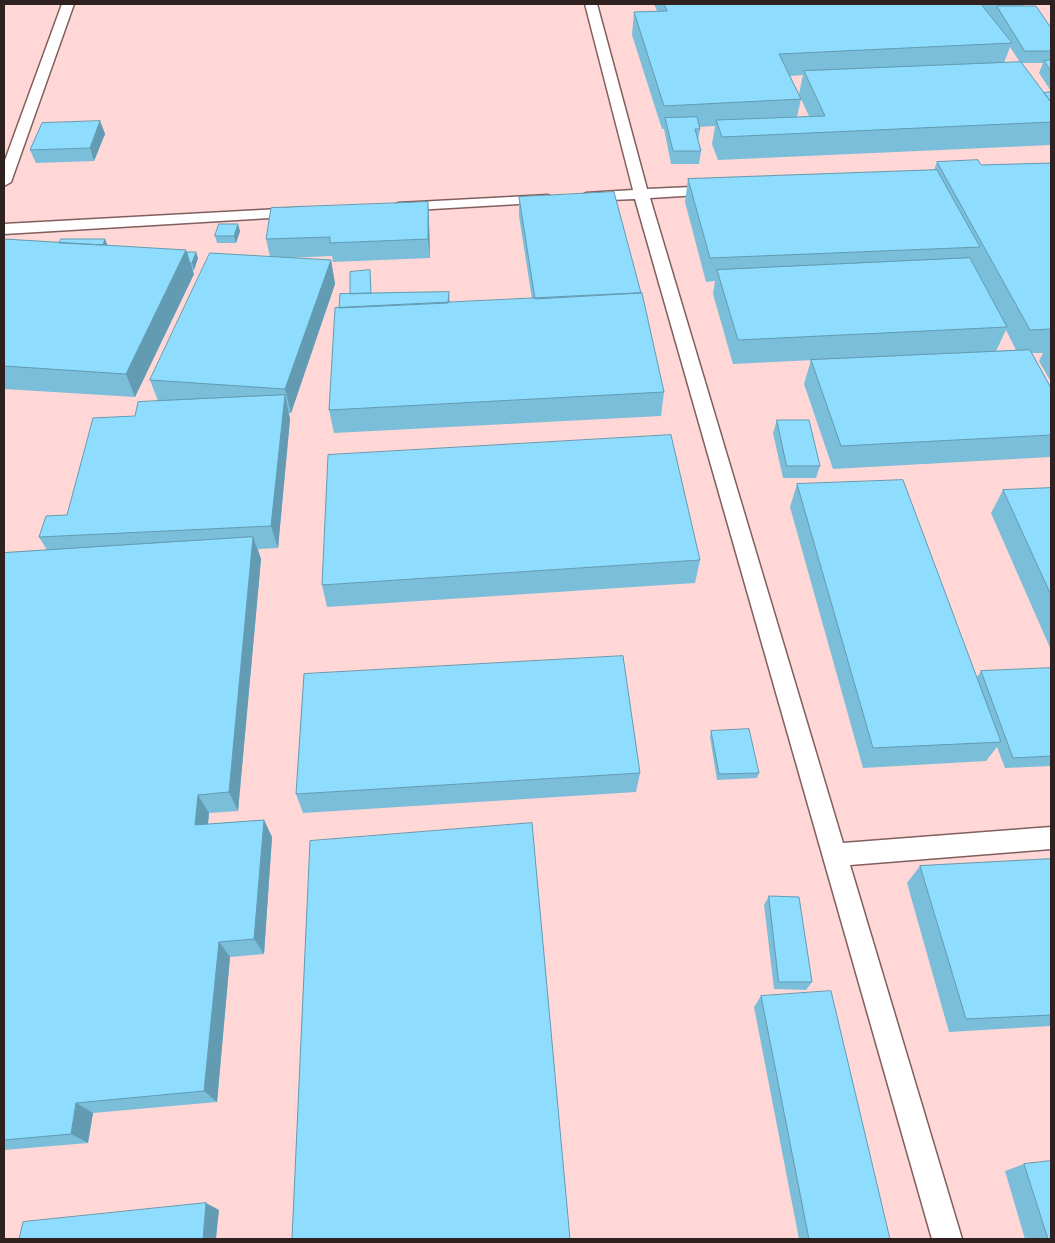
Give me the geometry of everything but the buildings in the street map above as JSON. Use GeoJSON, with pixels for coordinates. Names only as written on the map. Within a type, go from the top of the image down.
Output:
{"type":"FeatureCollection","features":[{"type":"Feature","properties":{"kind":"lane"},"geometry":{"type":"LineString","coordinates":[[4,182],[68,4]]}},
{"type":"Feature","properties":{"kind":"lane"},"geometry":{"type":"LineString","coordinates":[[591,4],[641,194],[948,1239]]}},
{"type":"Feature","properties":{"kind":"lane"},"geometry":{"type":"LineString","coordinates":[[382,208],[729,189]]}},
{"type":"Feature","properties":{"kind":"lane"},"geometry":{"type":"LineString","coordinates":[[4,229],[312,212]]}},
{"type":"Feature","properties":{"kind":"lane"},"geometry":{"type":"LineString","coordinates":[[835,855],[1051,838]]}},
{"type":"Feature","properties":{"kind":"shaded area"},"geometry":{"type":"Polygon","coordinates":[[[4,4],[1051,4],[1051,1239],[4,1239],[4,4]]]}}]}
